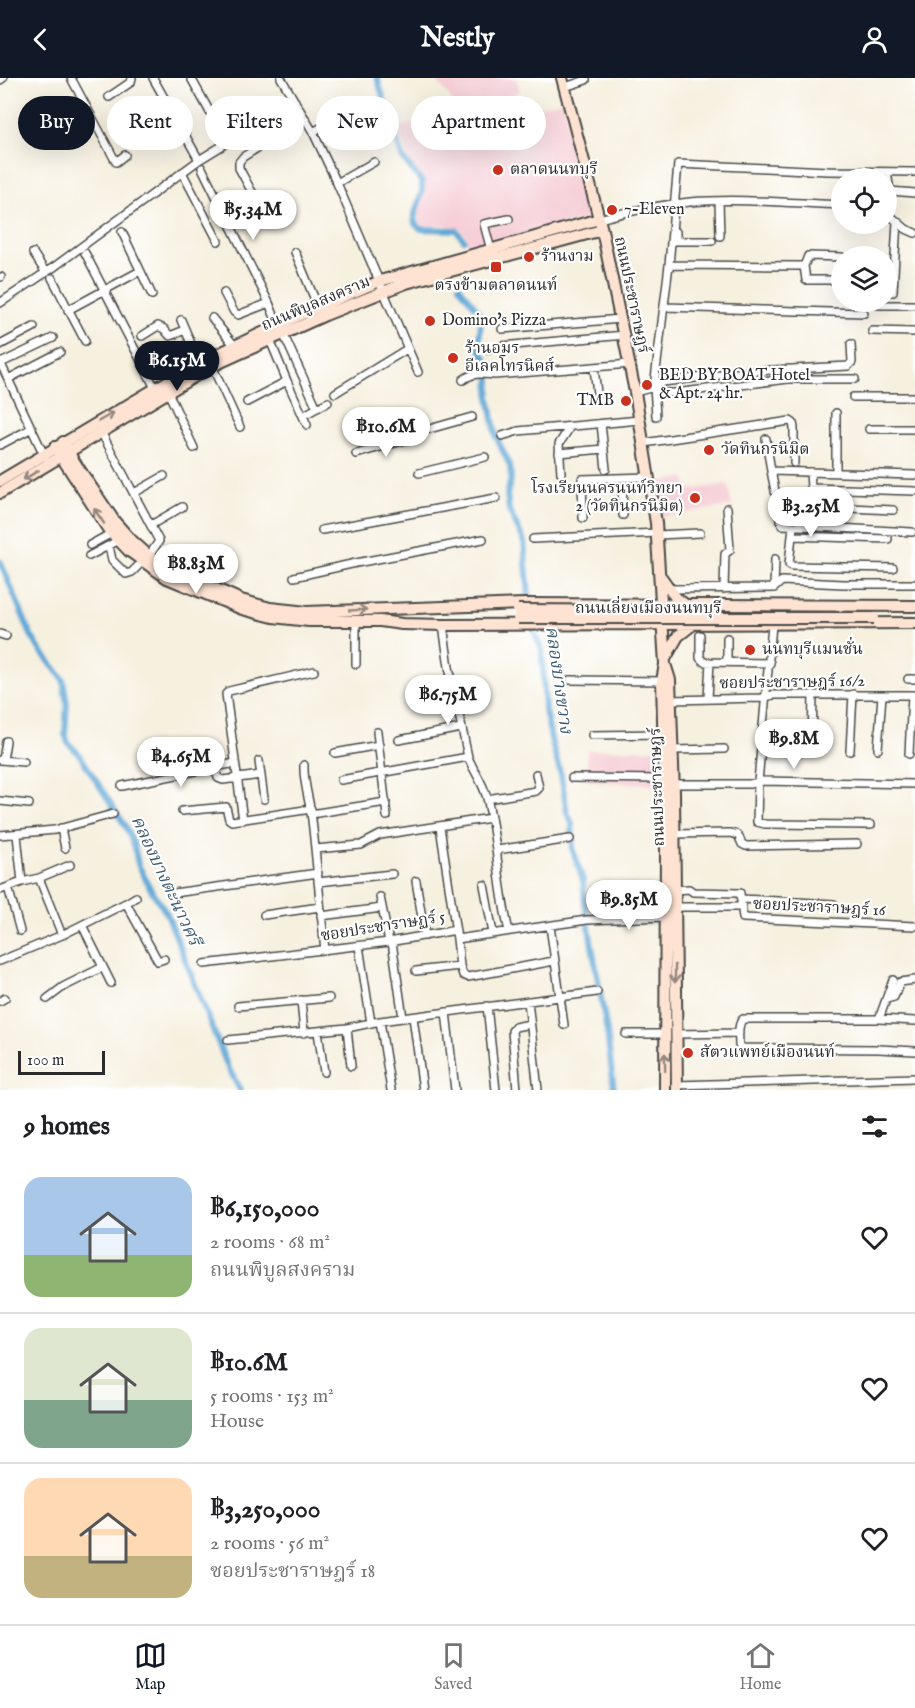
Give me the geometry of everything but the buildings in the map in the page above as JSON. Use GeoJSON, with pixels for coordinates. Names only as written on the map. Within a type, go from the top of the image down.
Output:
{"type":"FeatureCollection","features":[{"type":"Feature","properties":{"kind":"main road","name":"ถนนประชาราษฎร์"},"geometry":{"type":"LineString","coordinates":[[564,81],[601,224],[625,335],[650,477],[664,583],[662,604],[663,734],[674,834],[675,890],[670,1034],[665,1090]]}},
{"type":"Feature","properties":{"kind":"main road","name":"ถนนพิบูลสงคราม"},"geometry":{"type":"LineString","coordinates":[[62,449],[101,432],[212,366],[270,340],[281,329],[318,307],[491,250],[601,224]]}},
{"type":"Feature","properties":{"kind":"main road","name":"ถนนพิบูลสงคราม"},"geometry":{"type":"LineString","coordinates":[[0,493],[46,459],[155,388],[234,345],[281,329],[382,286],[426,277],[601,224]]}},
{"type":"Feature","properties":{"kind":"main road","name":"ถนนเลี่ยงเมืองนนทบุรี"},"geometry":{"type":"LineString","coordinates":[[62,449],[113,540],[146,559],[241,600],[270,608],[307,612],[392,608],[521,614],[873,614],[915,611]]}},
{"type":"Feature","properties":{"kind":"main road","name":"ถนนเลี่ยงเมืองนนทบุรี"},"geometry":{"type":"LineString","coordinates":[[62,449],[146,559],[167,578],[252,612],[290,620],[380,621],[521,614],[539,624],[692,624],[702,630],[772,625],[915,623]]}},
{"type":"Feature","properties":{"kind":"main road","name":"ถนนพิบูลสงคราม"},"geometry":{"type":"LineString","coordinates":[[0,481],[46,459]]}},
{"type":"Feature","properties":{"kind":"main road"},"geometry":{"type":"LineString","coordinates":[[641,605],[664,583],[686,605]]}},
{"type":"Feature","properties":{"kind":"main road","name":"ถนนเลี่ยงเมืองนนทบุรี"},"geometry":{"type":"LineString","coordinates":[[380,621],[443,625],[521,614],[536,604],[915,606]]}},
{"type":"Feature","properties":{"kind":"main road"},"geometry":{"type":"LineString","coordinates":[[627,605],[635,609],[638,615],[634,625],[653,633],[664,658]]}},
{"type":"Feature","properties":{"kind":"main road"},"geometry":{"type":"LineString","coordinates":[[702,606],[697,609],[695,616],[702,630]]}},
{"type":"Feature","properties":{"kind":"main road","name":"ถนนเลี่ยงเมืองนนทบุรี"},"geometry":{"type":"LineString","coordinates":[[873,614],[915,618]]}},
{"type":"Feature","properties":{"kind":"main road"},"geometry":{"type":"LineString","coordinates":[[664,658],[678,636],[692,624]]}},
{"type":"Feature","properties":{"kind":"main road","name":"ถนนประชาราษฎร์"},"geometry":{"type":"LineString","coordinates":[[664,658],[669,674],[672,750],[665,917],[670,1034],[676,1087]]}},
{"type":"Feature","properties":{"kind":"street"},"geometry":{"type":"LineString","coordinates":[[71,78],[116,162],[125,155]]}},
{"type":"Feature","properties":{"kind":"street"},"geometry":{"type":"LineString","coordinates":[[110,96],[131,82],[132,78]]}},
{"type":"Feature","properties":{"kind":"street"},"geometry":{"type":"LineString","coordinates":[[153,78],[199,160]]}},
{"type":"Feature","properties":{"kind":"street"},"geometry":{"type":"LineString","coordinates":[[191,78],[205,103]]}},
{"type":"Feature","properties":{"kind":"street"},"geometry":{"type":"LineString","coordinates":[[283,78],[292,96]]}},
{"type":"Feature","properties":{"kind":"street"},"geometry":{"type":"LineString","coordinates":[[564,81],[586,79]]}},
{"type":"Feature","properties":{"kind":"street"},"geometry":{"type":"LineString","coordinates":[[259,205],[239,168],[239,162],[243,157],[305,118],[337,183],[418,372]]}},
{"type":"Feature","properties":{"kind":"street"},"geometry":{"type":"LineString","coordinates":[[0,303],[49,275],[182,172],[215,150]]}},
{"type":"Feature","properties":{"kind":"street"},"geometry":{"type":"LineString","coordinates":[[337,183],[374,162]]}},
{"type":"Feature","properties":{"kind":"street"},"geometry":{"type":"LineString","coordinates":[[712,241],[676,241],[674,232],[678,164],[831,174]]}},
{"type":"Feature","properties":{"kind":"street"},"geometry":{"type":"LineString","coordinates":[[202,168],[269,303],[317,408]]}},
{"type":"Feature","properties":{"kind":"street"},"geometry":{"type":"LineString","coordinates":[[182,172],[218,241]]}},
{"type":"Feature","properties":{"kind":"street"},"geometry":{"type":"LineString","coordinates":[[897,172],[915,172]]}},
{"type":"Feature","properties":{"kind":"street"},"geometry":{"type":"LineString","coordinates":[[897,192],[915,193]]}},
{"type":"Feature","properties":{"kind":"street"},"geometry":{"type":"LineString","coordinates":[[601,224],[675,207],[719,201],[831,205]]}},
{"type":"Feature","properties":{"kind":"street"},"geometry":{"type":"LineString","coordinates":[[719,201],[720,236]]}},
{"type":"Feature","properties":{"kind":"street"},"geometry":{"type":"LineString","coordinates":[[491,250],[484,225],[509,219]]}},
{"type":"Feature","properties":{"kind":"street"},"geometry":{"type":"LineString","coordinates":[[656,416],[654,390],[676,220]]}},
{"type":"Feature","properties":{"kind":"street"},"geometry":{"type":"LineString","coordinates":[[897,221],[915,233]]}},
{"type":"Feature","properties":{"kind":"street"},"geometry":{"type":"LineString","coordinates":[[122,232],[152,295]]}},
{"type":"Feature","properties":{"kind":"street"},"geometry":{"type":"LineString","coordinates":[[295,252],[318,307]]}},
{"type":"Feature","properties":{"kind":"street"},"geometry":{"type":"LineString","coordinates":[[33,253],[49,275],[84,341]]}},
{"type":"Feature","properties":{"kind":"street"},"geometry":{"type":"LineString","coordinates":[[85,253],[155,388]]}},
{"type":"Feature","properties":{"kind":"street"},"geometry":{"type":"LineString","coordinates":[[831,257],[808,256],[804,266],[806,280],[831,280]]}},
{"type":"Feature","properties":{"kind":"street"},"geometry":{"type":"LineString","coordinates":[[669,265],[804,266]]}},
{"type":"Feature","properties":{"kind":"street"},"geometry":{"type":"LineString","coordinates":[[68,310],[141,271]]}},
{"type":"Feature","properties":{"kind":"street"},"geometry":{"type":"LineString","coordinates":[[224,294],[238,315],[269,303]]}},
{"type":"Feature","properties":{"kind":"street"},"geometry":{"type":"LineString","coordinates":[[897,305],[915,305]]}},
{"type":"Feature","properties":{"kind":"street"},"geometry":{"type":"LineString","coordinates":[[665,307],[864,313]]}},
{"type":"Feature","properties":{"kind":"street"},"geometry":{"type":"LineString","coordinates":[[212,318],[234,345]]}},
{"type":"Feature","properties":{"kind":"street"},"geometry":{"type":"LineString","coordinates":[[502,329],[621,319]]}},
{"type":"Feature","properties":{"kind":"street"},"geometry":{"type":"LineString","coordinates":[[181,320],[190,341],[190,354],[195,365]]}},
{"type":"Feature","properties":{"kind":"street"},"geometry":{"type":"LineString","coordinates":[[141,336],[158,326],[170,336],[185,330]]}},
{"type":"Feature","properties":{"kind":"street"},"geometry":{"type":"LineString","coordinates":[[0,345],[34,327]]}},
{"type":"Feature","properties":{"kind":"street"},"geometry":{"type":"LineString","coordinates":[[872,331],[915,332]]}},
{"type":"Feature","properties":{"kind":"street"},"geometry":{"type":"LineString","coordinates":[[488,350],[502,346],[625,335]]}},
{"type":"Feature","properties":{"kind":"street"},"geometry":{"type":"LineString","coordinates":[[46,459],[0,363],[53,338]]}},
{"type":"Feature","properties":{"kind":"street"},"geometry":{"type":"LineString","coordinates":[[270,340],[307,425]]}},
{"type":"Feature","properties":{"kind":"street"},"geometry":{"type":"LineString","coordinates":[[654,390],[663,382],[753,371],[848,366],[852,362],[851,344]]}},
{"type":"Feature","properties":{"kind":"street"},"geometry":{"type":"LineString","coordinates":[[335,393],[407,349]]}},
{"type":"Feature","properties":{"kind":"street"},"geometry":{"type":"LineString","coordinates":[[8,379],[60,352]]}},
{"type":"Feature","properties":{"kind":"street"},"geometry":{"type":"LineString","coordinates":[[463,380],[470,375],[630,364]]}},
{"type":"Feature","properties":{"kind":"street"},"geometry":{"type":"LineString","coordinates":[[212,366],[240,427]]}},
{"type":"Feature","properties":{"kind":"street"},"geometry":{"type":"LineString","coordinates":[[594,368],[597,393]]}},
{"type":"Feature","properties":{"kind":"street"},"geometry":{"type":"LineString","coordinates":[[635,392],[654,390],[675,393],[788,379],[855,379]]}},
{"type":"Feature","properties":{"kind":"street"},"geometry":{"type":"LineString","coordinates":[[247,402],[287,381]]}},
{"type":"Feature","properties":{"kind":"street"},"geometry":{"type":"LineString","coordinates":[[168,392],[194,448]]}},
{"type":"Feature","properties":{"kind":"street"},"geometry":{"type":"LineString","coordinates":[[853,397],[915,397]]}},
{"type":"Feature","properties":{"kind":"street"},"geometry":{"type":"LineString","coordinates":[[308,413],[328,402]]}},
{"type":"Feature","properties":{"kind":"street"},"geometry":{"type":"LineString","coordinates":[[836,413],[836,473]]}},
{"type":"Feature","properties":{"kind":"street"},"geometry":{"type":"LineString","coordinates":[[377,424],[403,416]]}},
{"type":"Feature","properties":{"kind":"street"},"geometry":{"type":"LineString","coordinates":[[356,454],[472,417]]}},
{"type":"Feature","properties":{"kind":"street"},"geometry":{"type":"LineString","coordinates":[[502,436],[518,431],[640,420]]}},
{"type":"Feature","properties":{"kind":"street"},"geometry":{"type":"LineString","coordinates":[[644,443],[790,422],[793,423],[794,428],[794,463]]}},
{"type":"Feature","properties":{"kind":"street"},"geometry":{"type":"LineString","coordinates":[[601,424],[606,469]]}},
{"type":"Feature","properties":{"kind":"street"},"geometry":{"type":"LineString","coordinates":[[561,473],[559,444],[570,427]]}},
{"type":"Feature","properties":{"kind":"street"},"geometry":{"type":"LineString","coordinates":[[0,445],[32,428]]}},
{"type":"Feature","properties":{"kind":"street"},"geometry":{"type":"LineString","coordinates":[[869,429],[915,429]]}},
{"type":"Feature","properties":{"kind":"street"},"geometry":{"type":"LineString","coordinates":[[101,432],[159,541],[146,559],[132,572],[126,574],[112,560],[113,540]]}},
{"type":"Feature","properties":{"kind":"street"},"geometry":{"type":"LineString","coordinates":[[766,439],[781,523],[784,526],[912,532]]}},
{"type":"Feature","properties":{"kind":"street"},"geometry":{"type":"LineString","coordinates":[[559,453],[604,448]]}},
{"type":"Feature","properties":{"kind":"street"},"geometry":{"type":"LineString","coordinates":[[419,473],[484,457]]}},
{"type":"Feature","properties":{"kind":"street"},"geometry":{"type":"LineString","coordinates":[[771,471],[915,475]]}},
{"type":"Feature","properties":{"kind":"street"},"geometry":{"type":"LineString","coordinates":[[810,472],[811,488],[807,506],[792,536],[789,564],[792,566],[893,568]]}},
{"type":"Feature","properties":{"kind":"street"},"geometry":{"type":"LineString","coordinates":[[134,494],[164,476]]}},
{"type":"Feature","properties":{"kind":"street"},"geometry":{"type":"LineString","coordinates":[[583,518],[582,479],[650,477]]}},
{"type":"Feature","properties":{"kind":"street"},"geometry":{"type":"LineString","coordinates":[[622,478],[623,515]]}},
{"type":"Feature","properties":{"kind":"street"},"geometry":{"type":"LineString","coordinates":[[811,488],[915,490]]}},
{"type":"Feature","properties":{"kind":"street"},"geometry":{"type":"LineString","coordinates":[[322,530],[496,498]]}},
{"type":"Feature","properties":{"kind":"street"},"geometry":{"type":"LineString","coordinates":[[807,506],[893,510]]}},
{"type":"Feature","properties":{"kind":"street"},"geometry":{"type":"LineString","coordinates":[[151,525],[182,507]]}},
{"type":"Feature","properties":{"kind":"street"},"geometry":{"type":"LineString","coordinates":[[724,589],[725,554],[730,550],[727,507]]}},
{"type":"Feature","properties":{"kind":"street"},"geometry":{"type":"LineString","coordinates":[[533,539],[699,533]]}},
{"type":"Feature","properties":{"kind":"street"},"geometry":{"type":"LineString","coordinates":[[792,536],[888,539]]}},
{"type":"Feature","properties":{"kind":"street"},"geometry":{"type":"LineString","coordinates":[[294,577],[483,539]]}},
{"type":"Feature","properties":{"kind":"street"},"geometry":{"type":"LineString","coordinates":[[90,545],[113,540]]}},
{"type":"Feature","properties":{"kind":"street"},"geometry":{"type":"LineString","coordinates":[[89,556],[113,540]]}},
{"type":"Feature","properties":{"kind":"street"},"geometry":{"type":"LineString","coordinates":[[774,588],[775,559]]}},
{"type":"Feature","properties":{"kind":"street"},"geometry":{"type":"LineString","coordinates":[[664,583],[724,589],[774,588],[782,581],[915,584]]}},
{"type":"Feature","properties":{"kind":"street"},"geometry":{"type":"LineString","coordinates":[[356,621],[356,664]]}},
{"type":"Feature","properties":{"kind":"street"},"geometry":{"type":"LineString","coordinates":[[443,625],[468,757],[472,768],[480,776],[487,799],[509,931]]}},
{"type":"Feature","properties":{"kind":"street"},"geometry":{"type":"LineString","coordinates":[[772,625],[758,782],[757,822],[760,824],[871,825]]}},
{"type":"Feature","properties":{"kind":"street"},"geometry":{"type":"LineString","coordinates":[[702,630],[700,658],[704,662],[770,663]]}},
{"type":"Feature","properties":{"kind":"street"},"geometry":{"type":"LineString","coordinates":[[727,638],[727,662]]}},
{"type":"Feature","properties":{"kind":"street"},"geometry":{"type":"LineString","coordinates":[[708,698],[710,662]]}},
{"type":"Feature","properties":{"kind":"street"},"geometry":{"type":"LineString","coordinates":[[243,820],[226,694],[229,691],[314,671]]}},
{"type":"Feature","properties":{"kind":"street"},"geometry":{"type":"LineString","coordinates":[[570,680],[662,681]]}},
{"type":"Feature","properties":{"kind":"street"},"geometry":{"type":"LineString","coordinates":[[812,750],[813,694]]}},
{"type":"Feature","properties":{"kind":"street","name":"ซอยประชาราษฎร์ 16/2"},"geometry":{"type":"LineString","coordinates":[[670,700],[813,694],[913,694]]}},
{"type":"Feature","properties":{"kind":"street"},"geometry":{"type":"LineString","coordinates":[[850,751],[853,694]]}},
{"type":"Feature","properties":{"kind":"street"},"geometry":{"type":"LineString","coordinates":[[909,754],[913,694]]}},
{"type":"Feature","properties":{"kind":"street"},"geometry":{"type":"LineString","coordinates":[[878,749],[882,695]]}},
{"type":"Feature","properties":{"kind":"street"},"geometry":{"type":"LineString","coordinates":[[399,740],[461,728]]}},
{"type":"Feature","properties":{"kind":"street"},"geometry":{"type":"LineString","coordinates":[[377,732],[387,816]]}},
{"type":"Feature","properties":{"kind":"street"},"geometry":{"type":"LineString","coordinates":[[592,735],[663,734]]}},
{"type":"Feature","properties":{"kind":"street"},"geometry":{"type":"LineString","coordinates":[[6,741],[2,760],[24,762]]}},
{"type":"Feature","properties":{"kind":"street"},"geometry":{"type":"LineString","coordinates":[[335,753],[379,745]]}},
{"type":"Feature","properties":{"kind":"street"},"geometry":{"type":"LineString","coordinates":[[672,750],[724,748]]}},
{"type":"Feature","properties":{"kind":"street"},"geometry":{"type":"LineString","coordinates":[[341,780],[468,757]]}},
{"type":"Feature","properties":{"kind":"street"},"geometry":{"type":"LineString","coordinates":[[260,761],[264,799]]}},
{"type":"Feature","properties":{"kind":"street"},"geometry":{"type":"LineString","coordinates":[[122,786],[235,763]]}},
{"type":"Feature","properties":{"kind":"street"},"geometry":{"type":"LineString","coordinates":[[304,765],[304,781],[311,812],[318,873],[324,950]]}},
{"type":"Feature","properties":{"kind":"street"},"geometry":{"type":"LineString","coordinates":[[216,772],[220,780],[261,775]]}},
{"type":"Feature","properties":{"kind":"street"},"geometry":{"type":"LineString","coordinates":[[487,799],[536,791],[539,788],[536,774]]}},
{"type":"Feature","properties":{"kind":"street"},"geometry":{"type":"LineString","coordinates":[[572,778],[915,784]]}},
{"type":"Feature","properties":{"kind":"street"},"geometry":{"type":"LineString","coordinates":[[0,801],[29,804]]}},
{"type":"Feature","properties":{"kind":"street"},"geometry":{"type":"LineString","coordinates":[[182,811],[226,807],[230,821],[386,802]]}},
{"type":"Feature","properties":{"kind":"street"},"geometry":{"type":"LineString","coordinates":[[0,836],[61,828],[113,814]]}},
{"type":"Feature","properties":{"kind":"street"},"geometry":{"type":"LineString","coordinates":[[315,849],[361,845],[380,835],[491,818]]}},
{"type":"Feature","properties":{"kind":"street"},"geometry":{"type":"LineString","coordinates":[[440,827],[456,930]]}},
{"type":"Feature","properties":{"kind":"street"},"geometry":{"type":"LineString","coordinates":[[61,828],[64,848]]}},
{"type":"Feature","properties":{"kind":"street"},"geometry":{"type":"LineString","coordinates":[[674,834],[730,833],[738,835],[742,844],[746,846],[857,844]]}},
{"type":"Feature","properties":{"kind":"street"},"geometry":{"type":"LineString","coordinates":[[17,835],[22,882]]}},
{"type":"Feature","properties":{"kind":"street"},"geometry":{"type":"LineString","coordinates":[[497,850],[570,839]]}},
{"type":"Feature","properties":{"kind":"street"},"geometry":{"type":"LineString","coordinates":[[0,890],[39,878],[70,865]]}},
{"type":"Feature","properties":{"kind":"street"},"geometry":{"type":"LineString","coordinates":[[174,893],[318,873]]}},
{"type":"Feature","properties":{"kind":"street"},"geometry":{"type":"LineString","coordinates":[[318,882],[392,874]]}},
{"type":"Feature","properties":{"kind":"street"},"geometry":{"type":"LineString","coordinates":[[39,878],[62,935]]}},
{"type":"Feature","properties":{"kind":"street"},"geometry":{"type":"LineString","coordinates":[[416,881],[424,936]]}},
{"type":"Feature","properties":{"kind":"street"},"geometry":{"type":"LineString","coordinates":[[484,885],[493,933]]}},
{"type":"Feature","properties":{"kind":"street"},"geometry":{"type":"LineString","coordinates":[[8,887],[20,931]]}},
{"type":"Feature","properties":{"kind":"street","name":"ซอยประชาราษฎร์ 16"},"geometry":{"type":"LineString","coordinates":[[675,890],[740,892],[742,918],[915,926]]}},
{"type":"Feature","properties":{"kind":"street"},"geometry":{"type":"LineString","coordinates":[[0,961],[62,935],[135,897]]}},
{"type":"Feature","properties":{"kind":"street"},"geometry":{"type":"LineString","coordinates":[[380,897],[403,1018]]}},
{"type":"Feature","properties":{"kind":"street"},"geometry":{"type":"LineString","coordinates":[[126,903],[150,951],[158,961],[164,959]]}},
{"type":"Feature","properties":{"kind":"street"},"geometry":{"type":"LineString","coordinates":[[675,907],[741,903],[834,904]]}},
{"type":"Feature","properties":{"kind":"street"},"geometry":{"type":"LineString","coordinates":[[264,915],[320,907]]}},
{"type":"Feature","properties":{"kind":"street"},"geometry":{"type":"LineString","coordinates":[[321,916],[382,908]]}},
{"type":"Feature","properties":{"kind":"street","name":"ซอยประชาราษฏร์ 5"},"geometry":{"type":"LineString","coordinates":[[204,964],[390,942],[456,930],[457,939],[590,920],[665,917]]}},
{"type":"Feature","properties":{"kind":"street"},"geometry":{"type":"LineString","coordinates":[[82,925],[111,983]]}},
{"type":"Feature","properties":{"kind":"street"},"geometry":{"type":"LineString","coordinates":[[550,926],[564,1025]]}},
{"type":"Feature","properties":{"kind":"street"},"geometry":{"type":"LineString","coordinates":[[457,939],[460,966],[463,975],[468,977],[554,961]]}},
{"type":"Feature","properties":{"kind":"street"},"geometry":{"type":"LineString","coordinates":[[359,946],[371,1023]]}},
{"type":"Feature","properties":{"kind":"street"},"geometry":{"type":"LineString","coordinates":[[416,971],[460,966]]}},
{"type":"Feature","properties":{"kind":"street"},"geometry":{"type":"LineString","coordinates":[[47,999],[63,987],[103,967]]}},
{"type":"Feature","properties":{"kind":"street"},"geometry":{"type":"LineString","coordinates":[[879,1019],[893,980]]}},
{"type":"Feature","properties":{"kind":"street"},"geometry":{"type":"LineString","coordinates":[[886,999],[894,998],[900,982],[915,980]]}},
{"type":"Feature","properties":{"kind":"street"},"geometry":{"type":"LineString","coordinates":[[228,1040],[318,1032],[380,1021],[597,992]]}},
{"type":"Feature","properties":{"kind":"street"},"geometry":{"type":"LineString","coordinates":[[238,1006],[329,998]]}},
{"type":"Feature","properties":{"kind":"street"},"geometry":{"type":"LineString","coordinates":[[301,1000],[304,1033]]}},
{"type":"Feature","properties":{"kind":"street"},"geometry":{"type":"LineString","coordinates":[[528,1001],[538,1090]]}},
{"type":"Feature","properties":{"kind":"street"},"geometry":{"type":"LineString","coordinates":[[487,1006],[496,1090]]}},
{"type":"Feature","properties":{"kind":"street"},"geometry":{"type":"LineString","coordinates":[[446,1012],[455,1090]]}},
{"type":"Feature","properties":{"kind":"street"},"geometry":{"type":"LineString","coordinates":[[413,1017],[423,1090]]}},
{"type":"Feature","properties":{"kind":"street"},"geometry":{"type":"LineString","coordinates":[[915,1021],[743,1019],[739,1033],[739,1046],[743,1048],[915,1051]]}},
{"type":"Feature","properties":{"kind":"street"},"geometry":{"type":"LineString","coordinates":[[380,1021],[391,1090]]}},
{"type":"Feature","properties":{"kind":"street"},"geometry":{"type":"LineString","coordinates":[[518,1090],[512,1031],[514,1027],[530,1024]]}},
{"type":"Feature","properties":{"kind":"street"},"geometry":{"type":"LineString","coordinates":[[347,1028],[351,1066]]}},
{"type":"Feature","properties":{"kind":"street"},"geometry":{"type":"LineString","coordinates":[[318,1032],[324,1072]]}},
{"type":"Feature","properties":{"kind":"street"},"geometry":{"type":"LineString","coordinates":[[626,1034],[739,1033]]}},
{"type":"Feature","properties":{"kind":"street"},"geometry":{"type":"LineString","coordinates":[[676,1087],[915,1078]]}},
{"type":"Feature","properties":{"kind":"shaded area"},"geometry":{"type":"Polygon","coordinates":[[[431,78],[516,78],[520,91],[511,96],[448,96],[438,82],[431,78]]]}},
{"type":"Feature","properties":{"kind":"shaded area","name":"ตลาดนนทบุรี"},"geometry":{"type":"Polygon","coordinates":[[[564,101],[590,213],[586,218],[469,252],[466,236],[460,229],[446,225],[423,226],[420,224],[418,215],[426,190],[408,158],[399,135],[399,126],[411,124],[411,150],[546,150],[546,105],[564,101]]]}},
{"type":"Feature","properties":{"kind":"shaded area","name":"โรงเรียนนครนนท์วิทยา 2 (วัดทินกรนิมิต)"},"geometry":{"type":"Polygon","coordinates":[[[685,477],[688,490],[728,484],[732,506],[662,516],[658,482],[685,477]]]}},
{"type":"Feature","properties":{"kind":"shaded area"},"geometry":{"type":"Polygon","coordinates":[[[660,749],[662,785],[587,781],[587,750],[660,749]]]}},
{"type":"Feature","properties":{"kind":"waterway","name":"คลองบางขวาง"},"geometry":{"type":"LineString","coordinates":[[377,78],[402,157],[422,182],[422,192],[414,217],[415,224],[421,229],[456,230],[464,240]]}},
{"type":"Feature","properties":{"kind":"waterway","name":"คลองบางขวาง"},"geometry":{"type":"LineString","coordinates":[[459,286],[477,309],[481,319],[479,348],[487,362],[490,380],[489,397],[496,436],[510,466],[511,478],[507,494],[509,510],[524,541],[530,607]]}},
{"type":"Feature","properties":{"kind":"waterway","name":"คลองบางตะนาวศรี"},"geometry":{"type":"LineString","coordinates":[[0,561],[31,635],[63,679],[67,704],[65,734],[68,743],[79,754],[126,827],[134,845],[138,864],[167,914],[227,1065],[240,1090]]}},
{"type":"Feature","properties":{"kind":"waterway","name":"คลองบางขวาง"},"geometry":{"type":"LineString","coordinates":[[533,623],[542,650],[545,710],[561,775],[567,812],[572,823],[573,850],[583,881],[614,1090]]}},
{"type":"Feature","properties":{"kind":"place","name":"ตลาดนนทบุรี"},"geometry":{"type":"Point","coordinates":[498,170]}},
{"type":"Feature","properties":{"kind":"place","name":"7-Eleven"},"geometry":{"type":"Point","coordinates":[612,210]}},
{"type":"Feature","properties":{"kind":"place","name":"ร้านงาม"},"geometry":{"type":"Point","coordinates":[529,257]}},
{"type":"Feature","properties":{"kind":"place","name":"ตรงข้ามตลาดนนท์"},"geometry":{"type":"Point","coordinates":[496,267]}},
{"type":"Feature","properties":{"kind":"place","name":"Domino's Pizza"},"geometry":{"type":"Point","coordinates":[430,321]}},
{"type":"Feature","properties":{"kind":"place","name":"ร้านอมร อีเลคโทรนิคส์"},"geometry":{"type":"Point","coordinates":[453,358]}},
{"type":"Feature","properties":{"kind":"place","name":"BED BY BOAT Hotel & Apt. 24 hr."},"geometry":{"type":"Point","coordinates":[647,385]}},
{"type":"Feature","properties":{"kind":"place","name":"TMB"},"geometry":{"type":"Point","coordinates":[626,401]}},
{"type":"Feature","properties":{"kind":"place","name":"วัดทินกรนิมิต"},"geometry":{"type":"Point","coordinates":[709,450]}},
{"type":"Feature","properties":{"kind":"place","name":"โรงเรียนนครนนท์วิทยา 2 (วัดทินกรนิมิต)"},"geometry":{"type":"Point","coordinates":[695,498]}},
{"type":"Feature","properties":{"kind":"place","name":"นนทบุรีแมนชั่น"},"geometry":{"type":"Point","coordinates":[750,650]}},
{"type":"Feature","properties":{"kind":"place","name":"สัตวแพทย์เมืองนนท์"},"geometry":{"type":"Point","coordinates":[688,1053]}}]}
